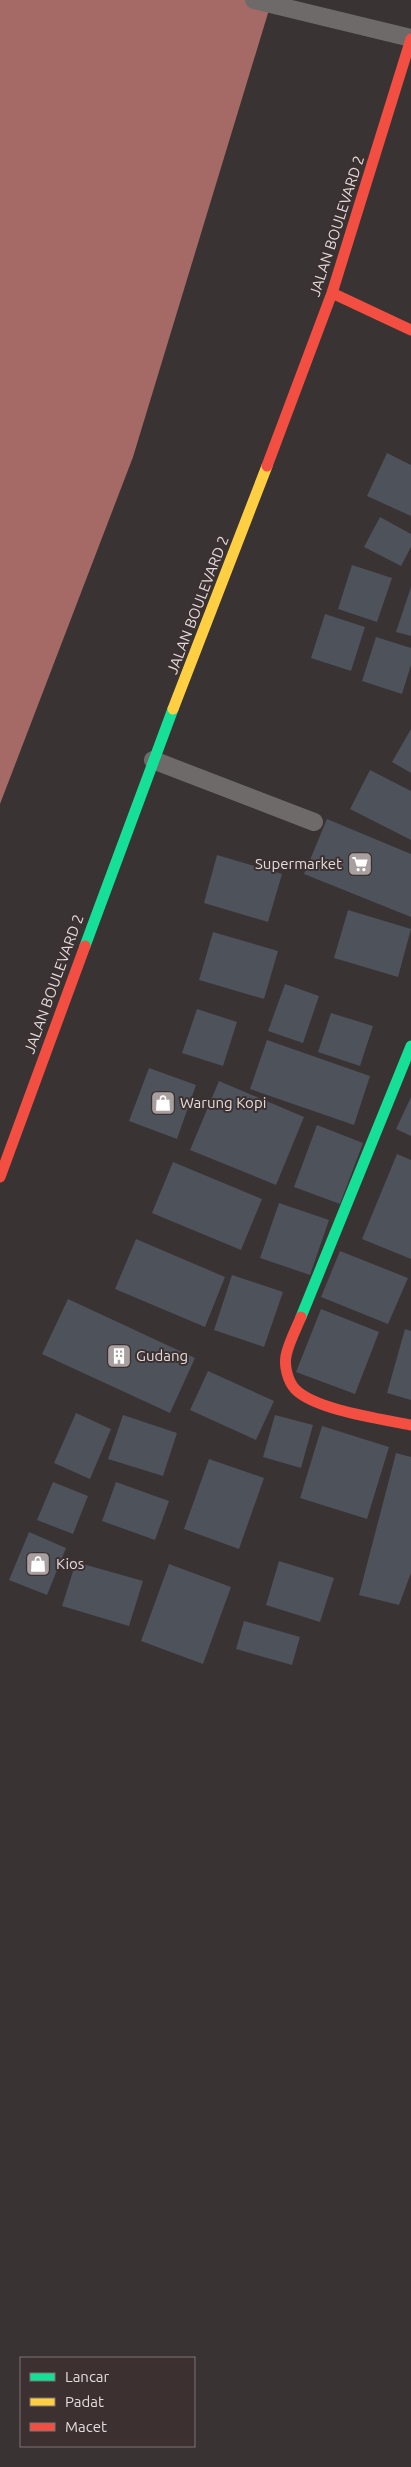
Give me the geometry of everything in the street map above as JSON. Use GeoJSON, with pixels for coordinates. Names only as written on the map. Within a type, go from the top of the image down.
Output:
{"type":"FeatureCollection","features":[{"type":"Feature","properties":{"kind":"main road","name":"JALAN BOULEVARD 2"},"geometry":{"type":"LineString","coordinates":[[0,1177],[154,760],[332,292],[411,39]]}},
{"type":"Feature","properties":{"kind":"main road"},"geometry":{"type":"LineString","coordinates":[[332,292],[411,330]]}},
{"type":"Feature","properties":{"kind":"main road"},"geometry":{"type":"LineString","coordinates":[[411,1046],[286,1355],[284,1367],[295,1389],[308,1399],[370,1417],[411,1425]]}},
{"type":"Feature","properties":{"kind":"lane"},"geometry":{"type":"LineString","coordinates":[[254,0],[411,39]]}},
{"type":"Feature","properties":{"kind":"lane"},"geometry":{"type":"LineString","coordinates":[[154,760],[314,822]]}},
{"type":"Feature","properties":{"kind":"shaded area"},"geometry":{"type":"Polygon","coordinates":[[[0,0],[272,0],[133,457],[0,804],[0,0]]]}},
{"type":"Feature","properties":{"kind":"building"},"geometry":{"type":"Polygon","coordinates":[[[387,453],[411,465],[411,516],[367,496],[387,453]]]}},
{"type":"Feature","properties":{"kind":"building"},"geometry":{"type":"Polygon","coordinates":[[[380,517],[411,534],[411,547],[401,566],[364,547],[380,517]]]}},
{"type":"Feature","properties":{"kind":"building"},"geometry":{"type":"Polygon","coordinates":[[[352,565],[392,578],[377,622],[338,609],[352,565]]]}},
{"type":"Feature","properties":{"kind":"building"},"geometry":{"type":"Polygon","coordinates":[[[411,587],[411,636],[396,632],[411,587]]]}},
{"type":"Feature","properties":{"kind":"building"},"geometry":{"type":"Polygon","coordinates":[[[325,614],[365,627],[351,671],[311,658],[325,614]]]}},
{"type":"Feature","properties":{"kind":"building"},"geometry":{"type":"Polygon","coordinates":[[[376,637],[411,648],[411,665],[402,694],[362,681],[376,637]]]}},
{"type":"Feature","properties":{"kind":"building"},"geometry":{"type":"Polygon","coordinates":[[[411,729],[411,773],[392,762],[411,729]]]}},
{"type":"Feature","properties":{"kind":"building"},"geometry":{"type":"Polygon","coordinates":[[[370,770],[411,791],[411,840],[350,809],[370,770]]]}},
{"type":"Feature","properties":{"kind":"building","name":"Supermarket"},"geometry":{"type":"Polygon","coordinates":[[[327,819],[411,854],[411,917],[304,874],[327,819]]]}},
{"type":"Feature","properties":{"kind":"building"},"geometry":{"type":"Polygon","coordinates":[[[217,855],[282,874],[268,922],[204,903],[217,855]]]}},
{"type":"Feature","properties":{"kind":"building"},"geometry":{"type":"Polygon","coordinates":[[[348,910],[411,929],[398,977],[334,958],[348,910]]]}},
{"type":"Feature","properties":{"kind":"building"},"geometry":{"type":"Polygon","coordinates":[[[213,932],[278,951],[264,999],[199,980],[213,932]]]}},
{"type":"Feature","properties":{"kind":"building"},"geometry":{"type":"Polygon","coordinates":[[[285,984],[319,996],[303,1043],[268,1031],[285,984]]]}},
{"type":"Feature","properties":{"kind":"building"},"geometry":{"type":"Polygon","coordinates":[[[197,1009],[237,1022],[223,1066],[182,1053],[197,1009]]]}},
{"type":"Feature","properties":{"kind":"building"},"geometry":{"type":"Polygon","coordinates":[[[331,1013],[373,1026],[360,1066],[318,1052],[331,1013]]]}},
{"type":"Feature","properties":{"kind":"building"},"geometry":{"type":"Polygon","coordinates":[[[267,1040],[370,1076],[354,1125],[250,1089],[267,1040]]]}},
{"type":"Feature","properties":{"kind":"building","name":"Warung Kopi"},"geometry":{"type":"Polygon","coordinates":[[[149,1068],[196,1085],[177,1139],[129,1121],[149,1068]]]}},
{"type":"Feature","properties":{"kind":"building"},"geometry":{"type":"Polygon","coordinates":[[[219,1081],[304,1117],[276,1185],[190,1150],[219,1081]]]}},
{"type":"Feature","properties":{"kind":"building"},"geometry":{"type":"Polygon","coordinates":[[[411,1097],[411,1136],[396,1129],[411,1097]]]}},
{"type":"Feature","properties":{"kind":"building"},"geometry":{"type":"Polygon","coordinates":[[[317,1125],[363,1143],[340,1204],[294,1187],[317,1125]]]}},
{"type":"Feature","properties":{"kind":"building"},"geometry":{"type":"Polygon","coordinates":[[[397,1154],[411,1160],[411,1259],[362,1239],[397,1154]]]}},
{"type":"Feature","properties":{"kind":"building"},"geometry":{"type":"Polygon","coordinates":[[[173,1162],[262,1199],[241,1250],[152,1213],[173,1162]]]}},
{"type":"Feature","properties":{"kind":"building"},"geometry":{"type":"Polygon","coordinates":[[[279,1203],[329,1220],[310,1275],[260,1258],[279,1203]]]}},
{"type":"Feature","properties":{"kind":"building"},"geometry":{"type":"Polygon","coordinates":[[[136,1239],[225,1277],[205,1327],[115,1289],[136,1239]]]}},
{"type":"Feature","properties":{"kind":"building"},"geometry":{"type":"Polygon","coordinates":[[[340,1251],[408,1278],[388,1324],[321,1297],[340,1251]]]}},
{"type":"Feature","properties":{"kind":"building"},"geometry":{"type":"Polygon","coordinates":[[[232,1275],[283,1292],[264,1347],[214,1330],[232,1275]]]}},
{"type":"Feature","properties":{"kind":"building","name":"Gudang"},"geometry":{"type":"Polygon","coordinates":[[[68,1299],[195,1358],[170,1413],[42,1354],[68,1299]]]}},
{"type":"Feature","properties":{"kind":"building"},"geometry":{"type":"Polygon","coordinates":[[[321,1309],[379,1332],[355,1394],[296,1372],[321,1309]]]}},
{"type":"Feature","properties":{"kind":"building"},"geometry":{"type":"Polygon","coordinates":[[[405,1329],[411,1331],[411,1400],[387,1393],[405,1329]]]}},
{"type":"Feature","properties":{"kind":"building"},"geometry":{"type":"Polygon","coordinates":[[[208,1371],[274,1401],[256,1440],[190,1410],[208,1371]]]}},
{"type":"Feature","properties":{"kind":"building"},"geometry":{"type":"Polygon","coordinates":[[[76,1413],[111,1429],[90,1479],[54,1463],[76,1413]]]}},
{"type":"Feature","properties":{"kind":"building"},"geometry":{"type":"Polygon","coordinates":[[[123,1415],[177,1433],[163,1476],[108,1459],[123,1415]]]}},
{"type":"Feature","properties":{"kind":"building"},"geometry":{"type":"Polygon","coordinates":[[[275,1415],[313,1425],[301,1468],[263,1457],[275,1415]]]}},
{"type":"Feature","properties":{"kind":"building"},"geometry":{"type":"Polygon","coordinates":[[[322,1426],[389,1447],[367,1519],[300,1498],[322,1426]]]}},
{"type":"Feature","properties":{"kind":"building"},"geometry":{"type":"Polygon","coordinates":[[[396,1453],[411,1457],[411,1573],[399,1605],[359,1595],[396,1453]]]}},
{"type":"Feature","properties":{"kind":"building"},"geometry":{"type":"Polygon","coordinates":[[[209,1459],[264,1478],[239,1549],[184,1529],[209,1459]]]}},
{"type":"Feature","properties":{"kind":"building","name":"Kios"},"geometry":{"type":"Polygon","coordinates":[[[53,1482],[88,1496],[73,1534],[37,1520],[53,1482]]]}},
{"type":"Feature","properties":{"kind":"building"},"geometry":{"type":"Polygon","coordinates":[[[116,1482],[169,1501],[155,1540],[102,1521],[116,1482]]]}},
{"type":"Feature","properties":{"kind":"building","name":"Kios"},"geometry":{"type":"Polygon","coordinates":[[[29,1532],[66,1548],[47,1595],[9,1580],[29,1532]]]}},
{"type":"Feature","properties":{"kind":"building"},"geometry":{"type":"Polygon","coordinates":[[[279,1561],[334,1578],[320,1622],[266,1605],[279,1561]]]}},
{"type":"Feature","properties":{"kind":"building"},"geometry":{"type":"Polygon","coordinates":[[[76,1562],[143,1581],[129,1626],[62,1606],[76,1562]]]}},
{"type":"Feature","properties":{"kind":"building"},"geometry":{"type":"Polygon","coordinates":[[[169,1564],[231,1587],[203,1664],[141,1641],[169,1564]]]}},
{"type":"Feature","properties":{"kind":"building"},"geometry":{"type":"Polygon","coordinates":[[[244,1621],[300,1637],[292,1665],[236,1649],[244,1621]]]}},
{"type":"Feature","properties":{"kind":"traffic: fast"},"geometry":{"type":"LineString","coordinates":[[85,946],[173,709]]}},
{"type":"Feature","properties":{"kind":"traffic: fast"},"geometry":{"type":"LineString","coordinates":[[301,1317],[411,1046]]}},
{"type":"Feature","properties":{"kind":"traffic: slow"},"geometry":{"type":"LineString","coordinates":[[173,709],[267,466]]}},
{"type":"Feature","properties":{"kind":"traffic: jam"},"geometry":{"type":"LineString","coordinates":[[267,466],[332,293],[411,39]]}},
{"type":"Feature","properties":{"kind":"traffic: jam"},"geometry":{"type":"LineString","coordinates":[[332,293],[411,330]]}},
{"type":"Feature","properties":{"kind":"traffic: jam"},"geometry":{"type":"LineString","coordinates":[[0,1177],[85,946]]}},
{"type":"Feature","properties":{"kind":"traffic: jam"},"geometry":{"type":"LineString","coordinates":[[301,1317],[286,1356],[287,1374],[295,1389],[317,1403],[333,1408],[367,1417],[411,1425]]}},
{"type":"Feature","properties":{"kind":"place","name":"Supermarket"},"geometry":{"type":"Point","coordinates":[360,864]}},
{"type":"Feature","properties":{"kind":"place","name":"Warung Kopi"},"geometry":{"type":"Point","coordinates":[163,1103]}},
{"type":"Feature","properties":{"kind":"place","name":"Gudang"},"geometry":{"type":"Point","coordinates":[119,1356]}},
{"type":"Feature","properties":{"kind":"place","name":"Kios"},"geometry":{"type":"Point","coordinates":[38,1564]}}]}
